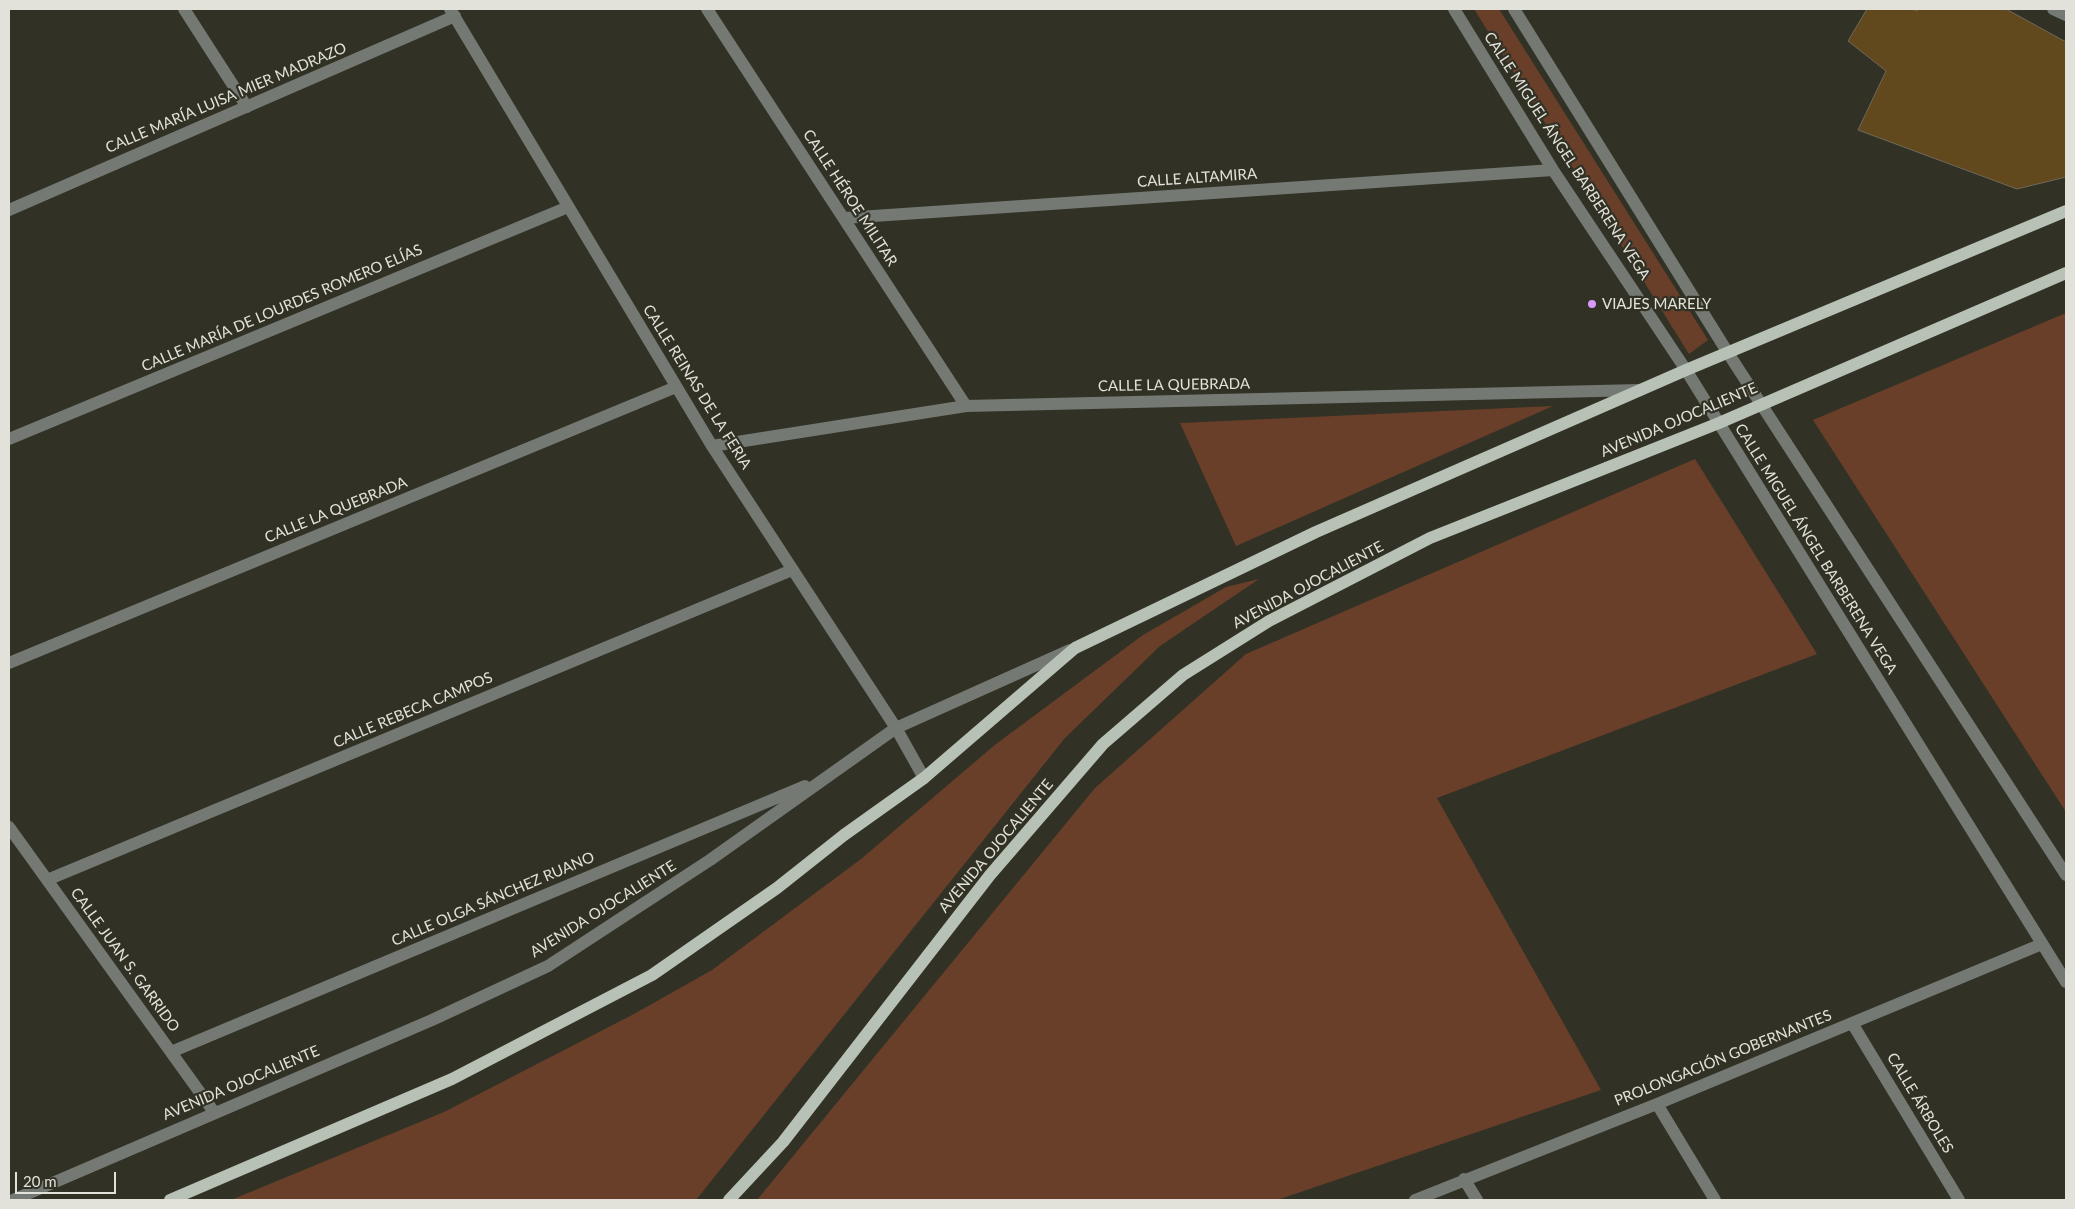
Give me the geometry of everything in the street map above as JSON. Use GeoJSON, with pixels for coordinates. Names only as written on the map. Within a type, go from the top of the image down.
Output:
{"type":"FeatureCollection","features":[{"type":"Feature","properties":{"kind":"main road","name":"AVENIDA OJOCALIENTE"},"geometry":{"type":"LineString","coordinates":[[170,1200],[452,1079],[652,975],[776,888],[844,835],[924,778],[1075,648],[1316,532],[1686,370],[2066,211]]}},
{"type":"Feature","properties":{"kind":"main road","name":"AVENIDA OJOCALIENTE"},"geometry":{"type":"LineString","coordinates":[[729,1200],[783,1142],[990,875],[1097,751],[1183,676],[1269,621],[1430,538],[1719,423],[2066,274]]}},
{"type":"Feature","properties":{"kind":"street"},"geometry":{"type":"LineString","coordinates":[[184,9],[247,107]]}},
{"type":"Feature","properties":{"kind":"street","name":"CALLE HÉROE MILITAR"},"geometry":{"type":"LineString","coordinates":[[707,9],[966,406]]}},
{"type":"Feature","properties":{"kind":"street","name":"CALLE MIGUEL ÁNGEL BARBERENA VEGA"},"geometry":{"type":"LineString","coordinates":[[1454,9],[1553,170],[1686,370],[2066,982]]}},
{"type":"Feature","properties":{"kind":"street","name":"CALLE MIGUEL ÁNGEL BARBERENA VEGA"},"geometry":{"type":"LineString","coordinates":[[1514,9],[1728,353],[2066,875]]}},
{"type":"Feature","properties":{"kind":"street"},"geometry":{"type":"LineString","coordinates":[[2053,9],[2066,15]]}},
{"type":"Feature","properties":{"kind":"street","name":"CALLE MARÍA LUISA MIER MADRAZO"},"geometry":{"type":"LineString","coordinates":[[9,210],[247,107],[453,13]]}},
{"type":"Feature","properties":{"kind":"street","name":"CALLE REINAS DE LA FERIA"},"geometry":{"type":"LineString","coordinates":[[453,13],[712,446],[896,728],[924,778]]}},
{"type":"Feature","properties":{"kind":"street","name":"CALLE ALTAMIRA"},"geometry":{"type":"LineString","coordinates":[[844,218],[1553,170]]}},
{"type":"Feature","properties":{"kind":"street","name":"CALLE MARÍA DE LOURDES ROMERO ELÍAS"},"geometry":{"type":"LineString","coordinates":[[9,440],[568,207]]}},
{"type":"Feature","properties":{"kind":"street","name":"CALLE LA QUEBRADA"},"geometry":{"type":"LineString","coordinates":[[9,663],[676,387]]}},
{"type":"Feature","properties":{"kind":"street","name":"CALLE LA QUEBRADA"},"geometry":{"type":"LineString","coordinates":[[712,446],[966,406],[1640,390]]}},
{"type":"Feature","properties":{"kind":"street","name":"CALLE REBECA CAMPOS"},"geometry":{"type":"LineString","coordinates":[[47,880],[792,570]]}},
{"type":"Feature","properties":{"kind":"street","name":"AVENIDA OJOCALIENTE"},"geometry":{"type":"LineString","coordinates":[[13,1200],[214,1112],[432,1020],[548,966],[710,860],[896,728],[1075,648]]}},
{"type":"Feature","properties":{"kind":"street","name":"CALLE OLGA SÁNCHEZ RUANO"},"geometry":{"type":"LineString","coordinates":[[171,1052],[828,776]]}},
{"type":"Feature","properties":{"kind":"street","name":"CALLE JUAN S. GARRIDO"},"geometry":{"type":"LineString","coordinates":[[9,827],[214,1112]]}},
{"type":"Feature","properties":{"kind":"street","name":"PROLONGACIÓN GOBERNANTES"},"geometry":{"type":"LineString","coordinates":[[1415,1200],[1657,1104],[2042,944]]}},
{"type":"Feature","properties":{"kind":"street","name":"CALLE ÁRBOLES"},"geometry":{"type":"LineString","coordinates":[[1852,1023],[1959,1200]]}},
{"type":"Feature","properties":{"kind":"street"},"geometry":{"type":"LineString","coordinates":[[1657,1104],[1715,1200]]}},
{"type":"Feature","properties":{"kind":"street"},"geometry":{"type":"LineString","coordinates":[[1464,1180],[1476,1200]]}},
{"type":"Feature","properties":{"kind":"shaded area"},"geometry":{"type":"Polygon","coordinates":[[[1474,9],[1499,9],[1708,340],[1689,354],[1474,9]]]}},
{"type":"Feature","properties":{"kind":"shaded area"},"geometry":{"type":"Polygon","coordinates":[[[2066,313],[2066,812],[1813,420],[2066,313]]]}},
{"type":"Feature","properties":{"kind":"shaded area"},"geometry":{"type":"Polygon","coordinates":[[[1553,406],[1236,546],[1180,423],[1553,406]]]}},
{"type":"Feature","properties":{"kind":"shaded area"},"geometry":{"type":"Polygon","coordinates":[[[1695,459],[1817,654],[1437,798],[1601,1090],[1277,1200],[757,1200],[1095,788],[1246,654],[1695,459]]]}},
{"type":"Feature","properties":{"kind":"shaded area"},"geometry":{"type":"Polygon","coordinates":[[[1259,579],[1160,646],[1065,738],[696,1200],[231,1200],[444,1112],[634,1014],[712,970],[861,859],[996,744],[1143,635],[1226,587],[1259,579]]]}},
{"type":"Feature","properties":{"kind":"building"},"geometry":{"type":"Polygon","coordinates":[[[1867,9],[1913,9],[1917,11],[1919,9],[2006,9],[2066,42],[2066,177],[2017,189],[1858,130],[1886,71],[1848,41],[1867,9]]]}},
{"type":"Feature","properties":{"kind":"place","name":"VIAJES MARELY"},"geometry":{"type":"Point","coordinates":[1592,304]}}]}
